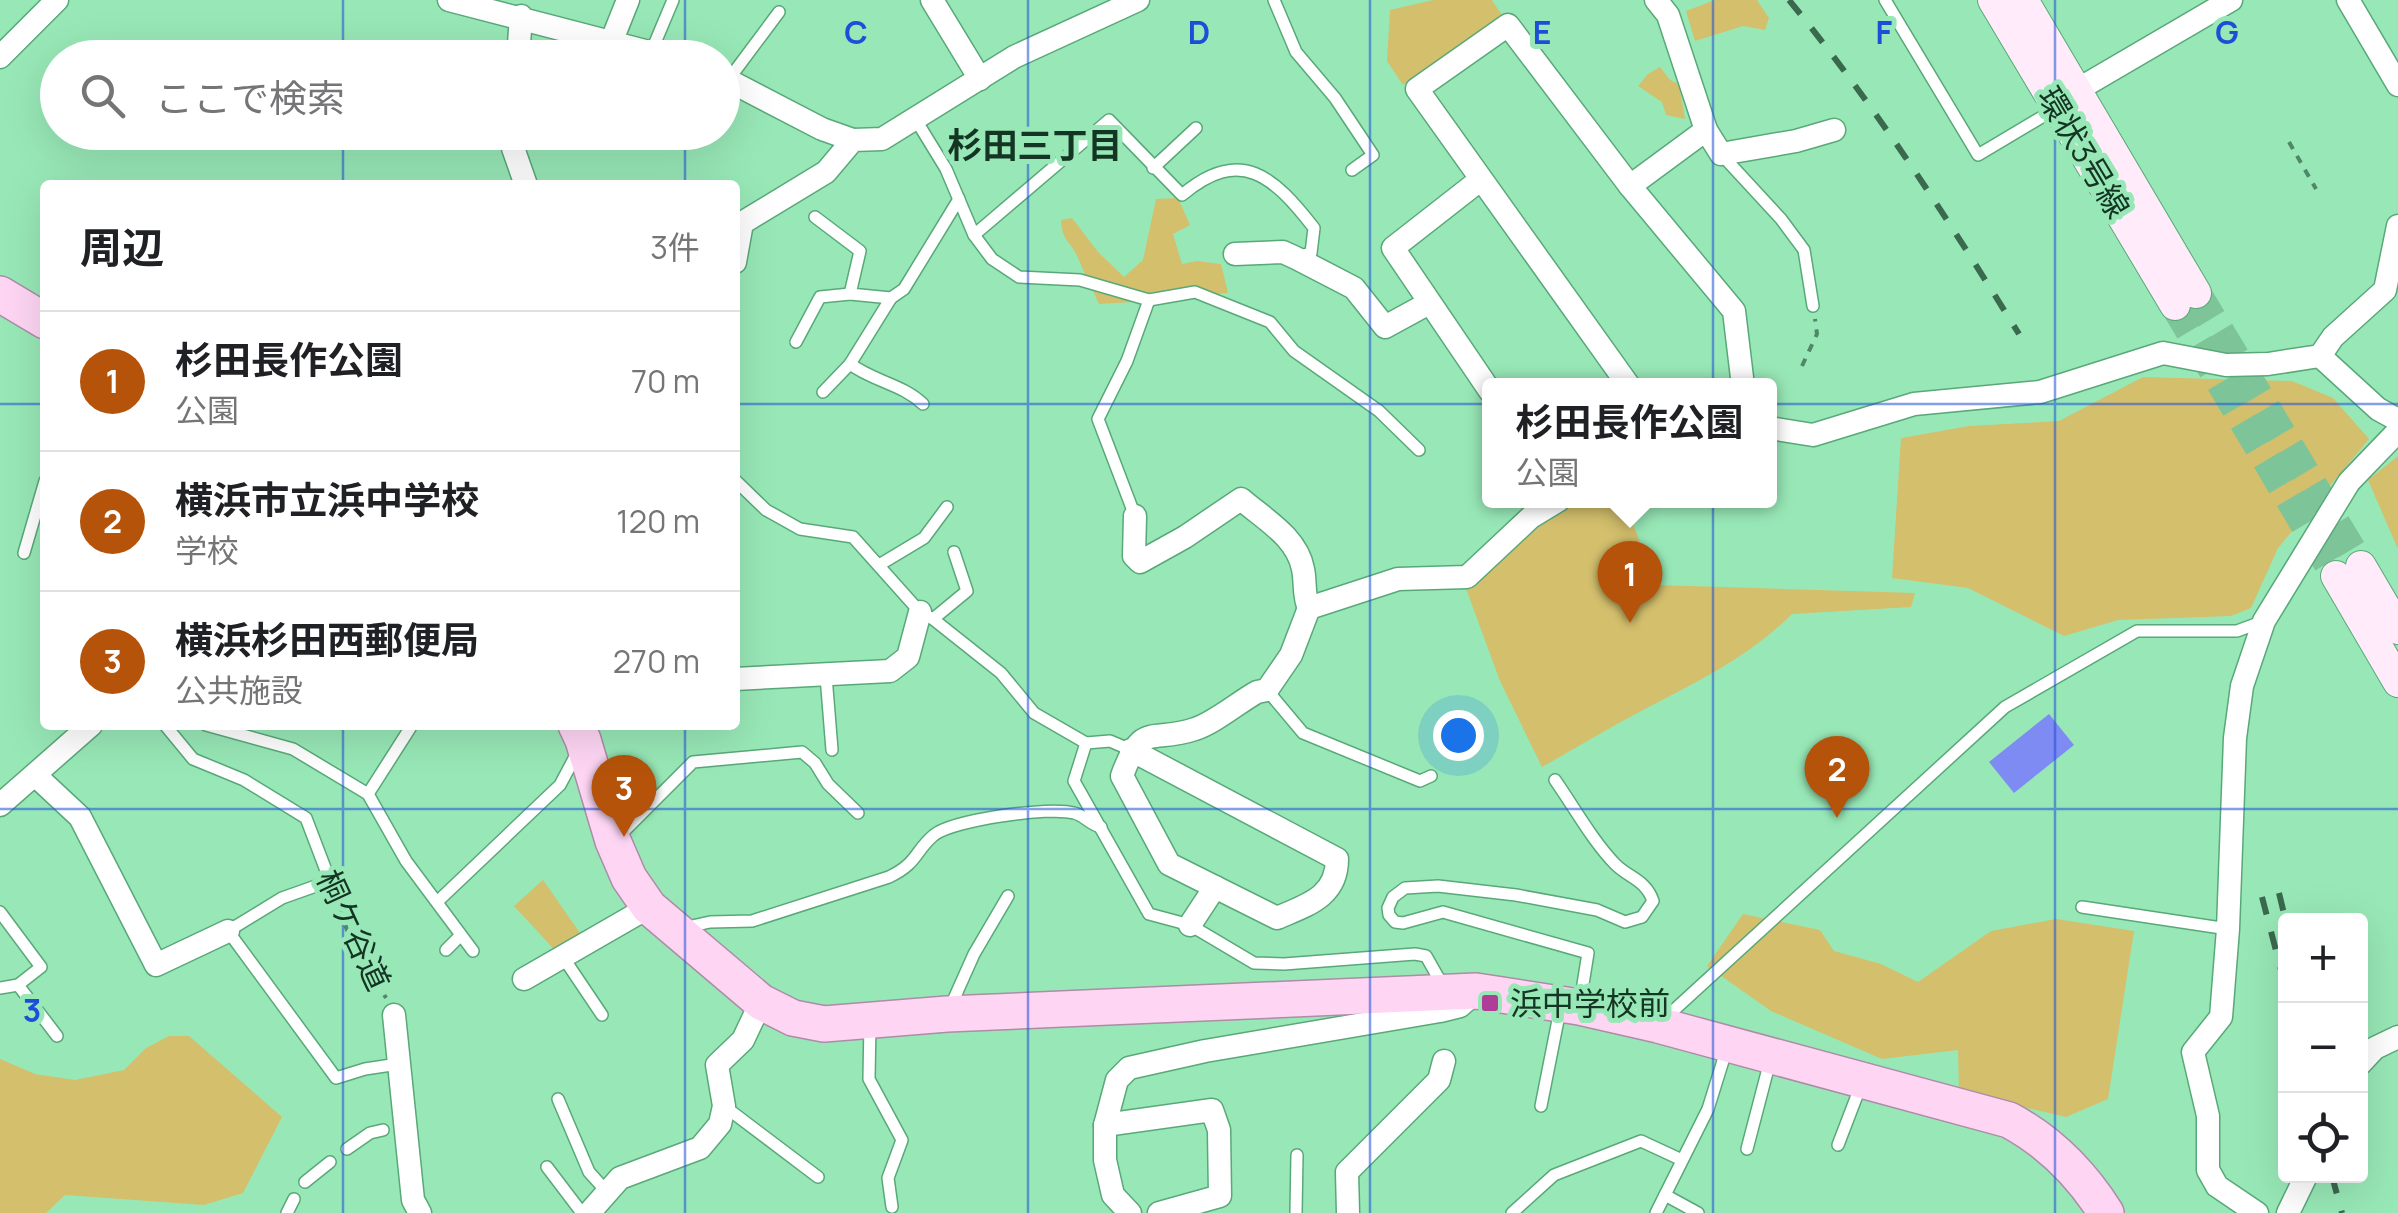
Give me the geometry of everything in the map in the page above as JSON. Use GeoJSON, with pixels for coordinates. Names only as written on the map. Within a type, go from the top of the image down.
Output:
{"type":"FeatureCollection","features":[{"type":"Feature","properties":{"kind":"main road"},"geometry":{"type":"LineString","coordinates":[[1,300],[40,319]]}},
{"type":"Feature","properties":{"kind":"main road"},"geometry":{"type":"LineString","coordinates":[[579,732],[630,878],[662,918],[760,1002],[792,1018],[824,1024],[947,1014],[1460,991],[1570,1007],[1658,1025],[2010,1120],[2028,1130],[2075,1172],[2106,1213]]}},
{"type":"Feature","properties":{"kind":"street"},"geometry":{"type":"LineString","coordinates":[[0,57],[57,0]]}},
{"type":"Feature","properties":{"kind":"street"},"geometry":{"type":"LineString","coordinates":[[449,0],[612,40],[628,0]]}},
{"type":"Feature","properties":{"kind":"street"},"geometry":{"type":"LineString","coordinates":[[932,0],[980,78]]}},
{"type":"Feature","properties":{"kind":"street"},"geometry":{"type":"LineString","coordinates":[[740,91],[854,140],[882,139],[1014,56],[1138,0]]}},
{"type":"Feature","properties":{"kind":"street"},"geometry":{"type":"LineString","coordinates":[[1656,0],[1668,15],[1706,130],[1721,154],[1834,130]]}},
{"type":"Feature","properties":{"kind":"street","name":"環状3号線"},"geometry":{"type":"LineString","coordinates":[[1993,0],[2067,99],[2186,299]]}},
{"type":"Feature","properties":{"kind":"street","name":"環状3号線"},"geometry":{"type":"LineString","coordinates":[[2023,0],[2067,99]]}},
{"type":"Feature","properties":{"kind":"street"},"geometry":{"type":"LineString","coordinates":[[2067,99],[2231,0]]}},
{"type":"Feature","properties":{"kind":"street"},"geometry":{"type":"LineString","coordinates":[[2348,0],[2398,85]]}},
{"type":"Feature","properties":{"kind":"street"},"geometry":{"type":"LineString","coordinates":[[519,40],[521,16]]}},
{"type":"Feature","properties":{"kind":"street"},"geometry":{"type":"LineString","coordinates":[[1622,378],[1417,88],[1508,25],[1630,186],[1734,311],[1742,378]]}},
{"type":"Feature","properties":{"kind":"street"},"geometry":{"type":"LineString","coordinates":[[1630,186],[1706,130]]}},
{"type":"Feature","properties":{"kind":"street"},"geometry":{"type":"LineString","coordinates":[[740,234],[742,223],[826,172],[854,140]]}},
{"type":"Feature","properties":{"kind":"street"},"geometry":{"type":"LineString","coordinates":[[513,150],[524,180]]}},
{"type":"Feature","properties":{"kind":"street"},"geometry":{"type":"LineString","coordinates":[[1480,180],[1393,248],[1482,378]]}},
{"type":"Feature","properties":{"kind":"street"},"geometry":{"type":"LineString","coordinates":[[1777,429],[1814,435],[1914,404],[2040,392],[2163,353],[2226,365],[2268,364],[2320,356],[2333,337],[2385,290],[2398,226]]}},
{"type":"Feature","properties":{"kind":"street"},"geometry":{"type":"LineString","coordinates":[[1235,254],[1284,252],[1354,288],[1385,327],[1429,302]]}},
{"type":"Feature","properties":{"kind":"street"},"geometry":{"type":"LineString","coordinates":[[2320,356],[2378,408],[2398,420]]}},
{"type":"Feature","properties":{"kind":"street"},"geometry":{"type":"LineString","coordinates":[[2256,1213],[2216,1186],[2208,1170],[2208,1116],[2193,1052],[2221,1016],[2235,738],[2242,686],[2264,621],[2349,482],[2398,431]]}},
{"type":"Feature","properties":{"kind":"street"},"geometry":{"type":"LineString","coordinates":[[1135,516],[1134,556],[1140,562],[1241,498],[1294,544],[1310,608]]}},
{"type":"Feature","properties":{"kind":"street"},"geometry":{"type":"LineString","coordinates":[[1131,750],[1337,859],[1337,870],[1322,898],[1278,918],[1169,864],[1122,776],[1131,750],[1147,736],[1196,729],[1257,692],[1267,690],[1291,655],[1310,608],[1398,578],[1467,577],[1547,508]]}},
{"type":"Feature","properties":{"kind":"street"},"geometry":{"type":"LineString","coordinates":[[2398,629],[2349,571],[2398,682]]}},
{"type":"Feature","properties":{"kind":"street"},"geometry":{"type":"LineString","coordinates":[[740,679],[890,671],[908,657],[926,616]]}},
{"type":"Feature","properties":{"kind":"street"},"geometry":{"type":"LineString","coordinates":[[0,806],[86,730]]}},
{"type":"Feature","properties":{"kind":"street"},"geometry":{"type":"LineString","coordinates":[[35,775],[80,817],[156,965],[228,930]]}},
{"type":"Feature","properties":{"kind":"street"},"geometry":{"type":"LineString","coordinates":[[1190,925],[1214,887]]}},
{"type":"Feature","properties":{"kind":"street"},"geometry":{"type":"LineString","coordinates":[[524,980],[563,957],[662,918]]}},
{"type":"Feature","properties":{"kind":"street"},"geometry":{"type":"LineString","coordinates":[[1130,1213],[1113,1195],[1104,1160],[1105,1125],[1118,1080],[1128,1068],[1440,1011],[1460,1006],[1460,991]]}},
{"type":"Feature","properties":{"kind":"street"},"geometry":{"type":"LineString","coordinates":[[586,1213],[620,1178],[700,1148],[720,1124],[724,1106],[717,1065],[744,1040],[760,1002]]}},
{"type":"Feature","properties":{"kind":"street","name":"桐ケ谷道"},"geometry":{"type":"LineString","coordinates":[[394,1015],[398,1064],[394,1127],[420,1213]]}},
{"type":"Feature","properties":{"kind":"street"},"geometry":{"type":"LineString","coordinates":[[2368,1055],[2398,1037]]}},
{"type":"Feature","properties":{"kind":"street"},"geometry":{"type":"LineString","coordinates":[[1348,1213],[1348,1172],[1439,1080],[1444,1060]]}},
{"type":"Feature","properties":{"kind":"street"},"geometry":{"type":"LineString","coordinates":[[1105,1125],[1212,1110],[1220,1130],[1220,1196],[1159,1213]]}},
{"type":"Feature","properties":{"kind":"street"},"geometry":{"type":"LineString","coordinates":[[2288,1213],[2303,1183]]}},
{"type":"Feature","properties":{"kind":"lane"},"geometry":{"type":"LineString","coordinates":[[665,40],[672,0]]}},
{"type":"Feature","properties":{"kind":"lane"},"geometry":{"type":"LineString","coordinates":[[1274,0],[1296,52],[1335,98],[1373,155],[1352,170]]}},
{"type":"Feature","properties":{"kind":"lane"},"geometry":{"type":"LineString","coordinates":[[1886,0],[1978,155],[2067,99]]}},
{"type":"Feature","properties":{"kind":"lane"},"geometry":{"type":"LineString","coordinates":[[740,64],[780,12]]}},
{"type":"Feature","properties":{"kind":"lane"},"geometry":{"type":"LineString","coordinates":[[916,120],[946,170],[974,235],[992,258],[1018,277],[1080,280],[1149,300],[1195,292],[1270,322],[1294,351],[1379,411],[1419,450]]}},
{"type":"Feature","properties":{"kind":"lane"},"geometry":{"type":"LineString","coordinates":[[974,235],[1110,120],[1182,194],[1205,176],[1234,170],[1257,173],[1288,194],[1314,228],[1311,253],[1296,258]]}},
{"type":"Feature","properties":{"kind":"lane"},"geometry":{"type":"LineString","coordinates":[[1153,168],[1196,128]]}},
{"type":"Feature","properties":{"kind":"lane"},"geometry":{"type":"LineString","coordinates":[[1721,154],[1782,219],[1804,250],[1813,306]]}},
{"type":"Feature","properties":{"kind":"lane"},"geometry":{"type":"LineString","coordinates":[[823,392],[850,364],[891,298],[904,289],[959,199]]}},
{"type":"Feature","properties":{"kind":"lane"},"geometry":{"type":"LineString","coordinates":[[815,217],[860,251],[850,294]]}},
{"type":"Feature","properties":{"kind":"lane"},"geometry":{"type":"LineString","coordinates":[[796,342],[820,297],[850,294],[891,298]]}},
{"type":"Feature","properties":{"kind":"lane"},"geometry":{"type":"LineString","coordinates":[[1135,516],[1098,419],[1127,361],[1149,300]]}},
{"type":"Feature","properties":{"kind":"lane"},"geometry":{"type":"LineString","coordinates":[[850,364],[869,378],[910,392],[923,404]]}},
{"type":"Feature","properties":{"kind":"lane"},"geometry":{"type":"LineString","coordinates":[[740,485],[766,510],[800,528],[853,537],[926,616],[1001,673],[1034,713],[1086,743],[1110,741],[1131,750]]}},
{"type":"Feature","properties":{"kind":"lane"},"geometry":{"type":"LineString","coordinates":[[24,552],[40,498]]}},
{"type":"Feature","properties":{"kind":"lane"},"geometry":{"type":"LineString","coordinates":[[880,565],[924,538],[946,506]]}},
{"type":"Feature","properties":{"kind":"lane"},"geometry":{"type":"LineString","coordinates":[[926,616],[963,597],[967,591],[954,552]]}},
{"type":"Feature","properties":{"kind":"lane"},"geometry":{"type":"LineString","coordinates":[[1658,1025],[2005,707],[2137,631],[2237,631],[2264,621]]}},
{"type":"Feature","properties":{"kind":"lane"},"geometry":{"type":"LineString","coordinates":[[826,676],[832,750]]}},
{"type":"Feature","properties":{"kind":"lane"},"geometry":{"type":"LineString","coordinates":[[1267,690],[1302,733],[1420,781],[1431,776]]}},
{"type":"Feature","properties":{"kind":"lane","name":"桐ケ谷道"},"geometry":{"type":"LineString","coordinates":[[169,730],[193,758],[244,780],[306,818],[330,881]]}},
{"type":"Feature","properties":{"kind":"lane"},"geometry":{"type":"LineString","coordinates":[[224,730],[293,749],[368,794],[406,861],[473,951]]}},
{"type":"Feature","properties":{"kind":"lane"},"geometry":{"type":"LineString","coordinates":[[368,794],[409,730]]}},
{"type":"Feature","properties":{"kind":"lane"},"geometry":{"type":"LineString","coordinates":[[437,902],[560,785],[579,732]]}},
{"type":"Feature","properties":{"kind":"lane"},"geometry":{"type":"LineString","coordinates":[[1086,743],[1074,781],[1149,914],[1190,925],[1254,962],[1284,964],[1426,956],[1460,991]]}},
{"type":"Feature","properties":{"kind":"lane"},"geometry":{"type":"LineString","coordinates":[[614,841],[694,762],[802,752],[858,814]]}},
{"type":"Feature","properties":{"kind":"lane"},"geometry":{"type":"LineString","coordinates":[[1541,1106],[1588,953],[1443,912],[1403,924],[1395,922],[1388,908],[1405,888],[1438,886],[1581,907],[1625,922],[1642,917],[1653,902],[1650,891],[1617,866],[1555,780]]}},
{"type":"Feature","properties":{"kind":"lane"},"geometry":{"type":"LineString","coordinates":[[662,918],[752,921],[889,878],[908,868],[932,837],[972,821],[1074,812],[1101,827]]}},
{"type":"Feature","properties":{"kind":"lane"},"geometry":{"type":"LineString","coordinates":[[330,881],[282,898],[228,930],[336,1078],[398,1064]]}},
{"type":"Feature","properties":{"kind":"lane"},"geometry":{"type":"LineString","coordinates":[[947,1014],[974,954],[1008,896]]}},
{"type":"Feature","properties":{"kind":"lane"},"geometry":{"type":"LineString","coordinates":[[2082,907],[2228,929]]}},
{"type":"Feature","properties":{"kind":"lane"},"geometry":{"type":"LineString","coordinates":[[0,912],[41,967],[18,985],[0,988]]}},
{"type":"Feature","properties":{"kind":"lane"},"geometry":{"type":"LineString","coordinates":[[446,950],[460,936]]}},
{"type":"Feature","properties":{"kind":"lane"},"geometry":{"type":"LineString","coordinates":[[563,957],[602,1015]]}},
{"type":"Feature","properties":{"kind":"lane"},"geometry":{"type":"LineString","coordinates":[[18,985],[57,1036]]}},
{"type":"Feature","properties":{"kind":"lane"},"geometry":{"type":"LineString","coordinates":[[870,1020],[870,1080],[902,1140],[888,1178],[892,1207]]}},
{"type":"Feature","properties":{"kind":"lane"},"geometry":{"type":"LineString","coordinates":[[1656,1213],[1708,1109],[1728,1044]]}},
{"type":"Feature","properties":{"kind":"lane"},"geometry":{"type":"LineString","coordinates":[[1747,1149],[1771,1056]]}},
{"type":"Feature","properties":{"kind":"lane"},"geometry":{"type":"LineString","coordinates":[[1838,1145],[1863,1081]]}},
{"type":"Feature","properties":{"kind":"lane"},"geometry":{"type":"LineString","coordinates":[[558,1098],[588,1172],[607,1192]]}},
{"type":"Feature","properties":{"kind":"lane"},"geometry":{"type":"LineString","coordinates":[[724,1106],[818,1177]]}},
{"type":"Feature","properties":{"kind":"lane"},"geometry":{"type":"LineString","coordinates":[[347,1149],[370,1133],[394,1127]]}},
{"type":"Feature","properties":{"kind":"lane"},"geometry":{"type":"LineString","coordinates":[[1512,1213],[1554,1175],[1641,1141],[1682,1160]]}},
{"type":"Feature","properties":{"kind":"lane"},"geometry":{"type":"LineString","coordinates":[[1296,1213],[1297,1156]]}},
{"type":"Feature","properties":{"kind":"lane"},"geometry":{"type":"LineString","coordinates":[[306,1182],[330,1162]]}},
{"type":"Feature","properties":{"kind":"lane"},"geometry":{"type":"LineString","coordinates":[[547,1168],[586,1213]]}},
{"type":"Feature","properties":{"kind":"lane"},"geometry":{"type":"LineString","coordinates":[[1665,1195],[1698,1213]]}},
{"type":"Feature","properties":{"kind":"lane"},"geometry":{"type":"LineString","coordinates":[[287,1213],[294,1199]]}},
{"type":"Feature","properties":{"kind":"path"},"geometry":{"type":"LineString","coordinates":[[2289,142],[2316,189]]}},
{"type":"Feature","properties":{"kind":"path"},"geometry":{"type":"LineString","coordinates":[[1802,366],[1817,334],[1813,306]]}},
{"type":"Feature","properties":{"kind":"path","name":"桐ケ谷道"},"geometry":{"type":"LineString","coordinates":[[330,881],[347,930],[394,1015]]}},
{"type":"Feature","properties":{"kind":"shaded area"},"geometry":{"type":"Polygon","coordinates":[[[1433,0],[1492,0],[1503,17],[1403,85],[1387,61],[1390,10],[1433,0]]]}},
{"type":"Feature","properties":{"kind":"shaded area"},"geometry":{"type":"Polygon","coordinates":[[[1715,0],[1757,0],[1769,18],[1765,30],[1743,26],[1695,41],[1686,11],[1715,0]]]}},
{"type":"Feature","properties":{"kind":"shaded area"},"geometry":{"type":"Polygon","coordinates":[[[1660,67],[1670,80],[1679,84],[1685,119],[1666,115],[1662,102],[1638,86],[1660,67]]]}},
{"type":"Feature","properties":{"kind":"shaded area"},"geometry":{"type":"Polygon","coordinates":[[[1178,198],[1190,225],[1173,234],[1182,264],[1221,264],[1228,293],[1184,297],[1152,293],[1133,302],[1099,304],[1065,237],[1061,220],[1072,218],[1124,277],[1143,260],[1156,199],[1178,198]]]}},
{"type":"Feature","properties":{"kind":"shaded area"},"geometry":{"type":"Polygon","coordinates":[[[2143,377],[2292,381],[2333,398],[2369,439],[2278,548],[2251,608],[2231,616],[2118,620],[2064,636],[1968,588],[1892,578],[1901,438],[1969,426],[2059,421],[2143,377]]]}},
{"type":"Feature","properties":{"kind":"shaded area"},"geometry":{"type":"Polygon","coordinates":[[[2398,456],[2398,549],[2368,480],[2398,456]]]}},
{"type":"Feature","properties":{"kind":"shaded area"},"geometry":{"type":"Polygon","coordinates":[[[1566,508],[1627,508],[1656,585],[1915,593],[1911,607],[1792,614],[1722,668],[1542,767],[1500,681],[1465,586],[1566,508]]]}},
{"type":"Feature","properties":{"kind":"shaded area"},"geometry":{"type":"Polygon","coordinates":[[[543,880],[580,933],[553,948],[514,906],[543,880]]]}},
{"type":"Feature","properties":{"kind":"shaded area"},"geometry":{"type":"Polygon","coordinates":[[[1743,914],[1820,930],[1834,951],[1881,964],[1918,982],[1991,931],[2056,919],[2134,931],[2108,1099],[2066,1117],[1959,1092],[1958,1050],[1882,1059],[1771,1011],[1707,966],[1743,914]]]}},
{"type":"Feature","properties":{"kind":"shaded area"},"geometry":{"type":"Polygon","coordinates":[[[169,1036],[189,1036],[282,1117],[243,1193],[204,1205],[65,1195],[46,1213],[0,1213],[0,1059],[35,1074],[75,1080],[124,1070],[146,1048],[169,1036]]]}},
{"type":"Feature","properties":{"kind":"water"},"geometry":{"type":"Polygon","coordinates":[[[2049,714],[2074,745],[2014,793],[1989,762],[2049,714]]]}},
{"type":"Feature","properties":{"kind":"tunnel"},"geometry":{"type":"LineString","coordinates":[[2196,293],[2361,566]]}},
{"type":"Feature","properties":{"kind":"tunnel"},"geometry":{"type":"LineString","coordinates":[[2175,305],[2336,576]]}},
{"type":"Feature","properties":{"kind":"railway"},"geometry":{"type":"LineString","coordinates":[[1789,0],[1881,121],[2019,334]]}},
{"type":"Feature","properties":{"kind":"railway"},"geometry":{"type":"LineString","coordinates":[[2279,893],[2284,913]]}},
{"type":"Feature","properties":{"kind":"railway"},"geometry":{"type":"LineString","coordinates":[[2262,897],[2278,958]]}},
{"type":"Feature","properties":{"kind":"railway"},"geometry":{"type":"LineString","coordinates":[[2334,1183],[2342,1213]]}},
{"type":"Feature","properties":{"kind":"place","name":"杉田長作公園"},"geometry":{"type":"Point","coordinates":[1630,623]}},
{"type":"Feature","properties":{"kind":"place","name":"横浜市立浜中学校"},"geometry":{"type":"Point","coordinates":[1837,818]}},
{"type":"Feature","properties":{"kind":"place","name":"横浜杉田西郵便局"},"geometry":{"type":"Point","coordinates":[624,837]}},
{"type":"Feature","properties":{"kind":"place","name":"浜中学校前"},"geometry":{"type":"Point","coordinates":[1490,1003]}},
{"type":"Feature","properties":{"kind":"district","name":"杉田三丁目"},"geometry":{"type":"Point","coordinates":[1035,145]}}]}
